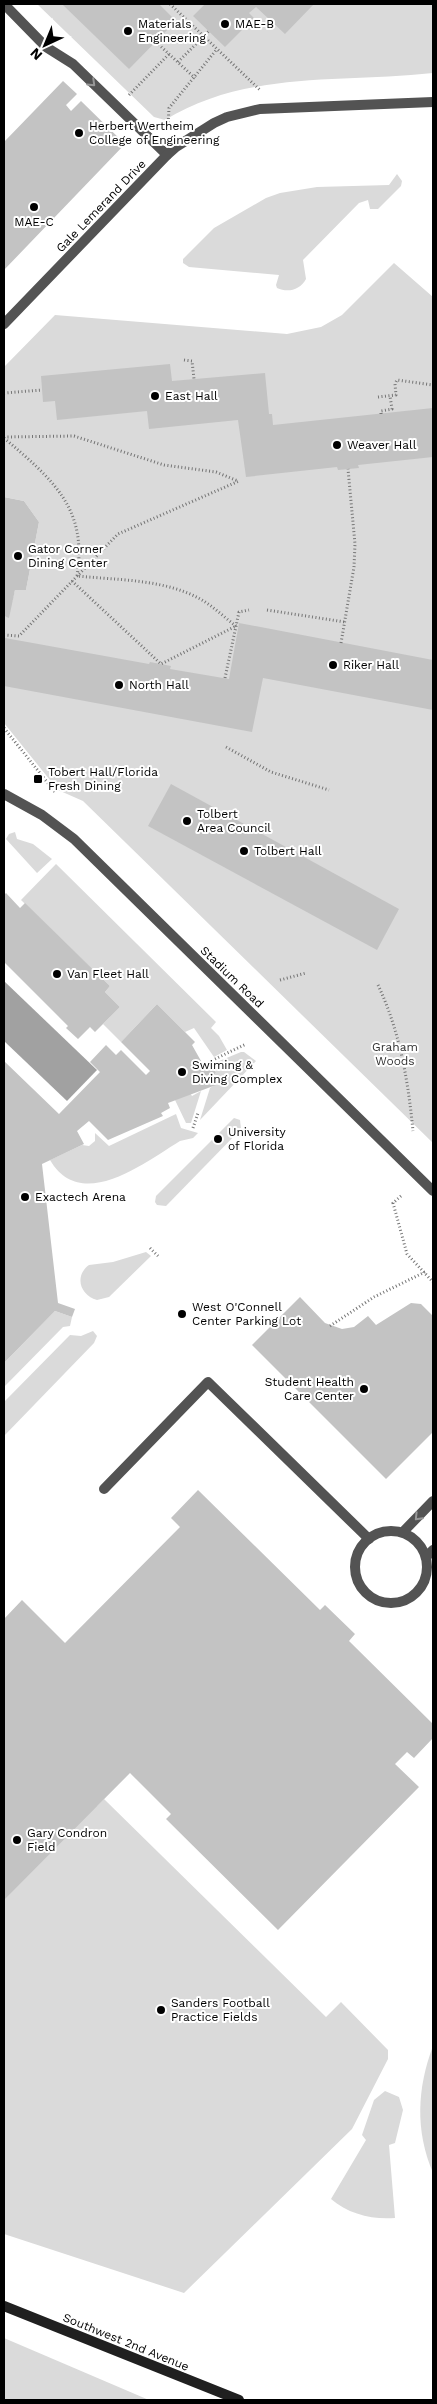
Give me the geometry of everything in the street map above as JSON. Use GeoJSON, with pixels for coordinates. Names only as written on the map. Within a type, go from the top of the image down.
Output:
{"type":"FeatureCollection","features":[{"type":"Feature","properties":{"kind":"main road","name":"Southwest 2nd Avenue"},"geometry":{"type":"LineString","coordinates":[[4,2306],[239,2400]]}},
{"type":"Feature","properties":{"kind":"street"},"geometry":{"type":"LineString","coordinates":[[4,4],[46,46],[73,64],[167,156]]}},
{"type":"Feature","properties":{"kind":"street","name":"Gale Lemerand Drive"},"geometry":{"type":"LineString","coordinates":[[4,324],[176,147],[214,123],[226,117],[260,109],[433,102]]}},
{"type":"Feature","properties":{"kind":"street","name":"Stadium Road"},"geometry":{"type":"LineString","coordinates":[[4,794],[42,815],[74,839],[433,1191]]}},
{"type":"Feature","properties":{"kind":"street"},"geometry":{"type":"LineString","coordinates":[[104,1489],[208,1382],[369,1538]]}},
{"type":"Feature","properties":{"kind":"street"},"geometry":{"type":"LineString","coordinates":[[402,1532],[433,1501]]}},
{"type":"Feature","properties":{"kind":"street"},"geometry":{"type":"LineString","coordinates":[[391,1530],[402,1532],[413,1538],[430,1554],[425,1580],[419,1591],[404,1600],[386,1602],[366,1592],[356,1570],[356,1558],[361,1547],[369,1538],[391,1530]]}},
{"type":"Feature","properties":{"kind":"path"},"geometry":{"type":"LineString","coordinates":[[170,4],[260,90]]}},
{"type":"Feature","properties":{"kind":"path"},"geometry":{"type":"LineString","coordinates":[[178,62],[209,31]]}},
{"type":"Feature","properties":{"kind":"path"},"geometry":{"type":"LineString","coordinates":[[156,42],[195,78]]}},
{"type":"Feature","properties":{"kind":"path"},"geometry":{"type":"LineString","coordinates":[[168,126],[169,108],[217,49]]}},
{"type":"Feature","properties":{"kind":"path"},"geometry":{"type":"LineString","coordinates":[[127,97],[169,54]]}},
{"type":"Feature","properties":{"kind":"path"},"geometry":{"type":"LineString","coordinates":[[184,360],[192,360],[194,379]]}},
{"type":"Feature","properties":{"kind":"path"},"geometry":{"type":"LineString","coordinates":[[378,397],[396,395],[395,384],[397,380],[433,385]]}},
{"type":"Feature","properties":{"kind":"path"},"geometry":{"type":"LineString","coordinates":[[4,393],[42,390]]}},
{"type":"Feature","properties":{"kind":"path"},"geometry":{"type":"LineString","coordinates":[[381,414],[380,411],[392,409],[390,396]]}},
{"type":"Feature","properties":{"kind":"path"},"geometry":{"type":"LineString","coordinates":[[4,438],[74,436],[164,465],[216,472],[239,481],[118,534],[19,636],[4,635]]}},
{"type":"Feature","properties":{"kind":"path"},"geometry":{"type":"LineString","coordinates":[[4,438],[45,476],[71,509],[79,533],[80,558],[77,576]]}},
{"type":"Feature","properties":{"kind":"path"},"geometry":{"type":"LineString","coordinates":[[342,643],[356,544],[348,469]]}},
{"type":"Feature","properties":{"kind":"path"},"geometry":{"type":"LineString","coordinates":[[77,576],[156,584],[172,589],[202,600],[236,626]]}},
{"type":"Feature","properties":{"kind":"path"},"geometry":{"type":"LineString","coordinates":[[72,581],[161,664],[236,626]]}},
{"type":"Feature","properties":{"kind":"path"},"geometry":{"type":"LineString","coordinates":[[225,678],[239,612],[249,610]]}},
{"type":"Feature","properties":{"kind":"path"},"geometry":{"type":"LineString","coordinates":[[267,610],[345,622]]}},
{"type":"Feature","properties":{"kind":"path"},"geometry":{"type":"LineString","coordinates":[[4,728],[55,792]]}},
{"type":"Feature","properties":{"kind":"path"},"geometry":{"type":"LineString","coordinates":[[226,747],[271,772],[329,790]]}},
{"type":"Feature","properties":{"kind":"path"},"geometry":{"type":"LineString","coordinates":[[280,980],[306,973]]}},
{"type":"Feature","properties":{"kind":"path"},"geometry":{"type":"LineString","coordinates":[[378,985],[391,1014],[407,1076],[413,1130]]}},
{"type":"Feature","properties":{"kind":"path"},"geometry":{"type":"LineString","coordinates":[[215,1060],[246,1044]]}},
{"type":"Feature","properties":{"kind":"path"},"geometry":{"type":"LineString","coordinates":[[193,1128],[198,1113]]}},
{"type":"Feature","properties":{"kind":"path"},"geometry":{"type":"LineString","coordinates":[[401,1196],[393,1203],[407,1254],[433,1282]]}},
{"type":"Feature","properties":{"kind":"path"},"geometry":{"type":"LineString","coordinates":[[150,1248],[158,1256]]}},
{"type":"Feature","properties":{"kind":"path"},"geometry":{"type":"LineString","coordinates":[[330,1326],[374,1297],[425,1272]]}},
{"type":"Feature","properties":{"kind":"green space"},"geometry":{"type":"Polygon","coordinates":[[[37,4],[433,4],[433,73],[330,79],[262,86],[228,93],[196,104],[165,120],[154,117],[37,4]]]}},
{"type":"Feature","properties":{"kind":"green space"},"geometry":{"type":"Polygon","coordinates":[[[397,174],[402,181],[401,186],[378,209],[370,209],[368,200],[359,203],[303,260],[306,279],[293,290],[277,288],[279,275],[189,267],[183,263],[183,259],[214,228],[266,198],[280,193],[317,187],[389,185],[397,174]]]}},
{"type":"Feature","properties":{"kind":"green space","name":"Graham Woods"},"geometry":{"type":"Polygon","coordinates":[[[394,263],[433,297],[433,1143],[83,801],[58,790],[4,723],[4,616],[8,617],[15,590],[26,590],[39,522],[24,501],[4,497],[4,367],[55,315],[287,334],[321,327],[342,315],[394,263]]]}},
{"type":"Feature","properties":{"kind":"green space"},"geometry":{"type":"Polygon","coordinates":[[[15,832],[17,839],[33,844],[52,859],[37,873],[6,839],[9,834],[15,832]]]}},
{"type":"Feature","properties":{"kind":"green space"},"geometry":{"type":"Polygon","coordinates":[[[56,864],[216,1022],[211,1028],[219,1036],[227,1050],[214,1057],[194,1028],[185,1032],[157,1004],[121,1042],[103,1024],[120,1007],[105,992],[110,986],[21,900],[56,864]]]}},
{"type":"Feature","properties":{"kind":"green space"},"geometry":{"type":"Polygon","coordinates":[[[244,1052],[256,1061],[200,1120],[210,1088],[216,1084],[213,1075],[216,1073],[212,1064],[244,1052]]]}},
{"type":"Feature","properties":{"kind":"green space"},"geometry":{"type":"Polygon","coordinates":[[[201,1091],[191,1123],[186,1123],[175,1100],[190,1093],[192,1096],[201,1091]]]}},
{"type":"Feature","properties":{"kind":"green space"},"geometry":{"type":"Polygon","coordinates":[[[176,1114],[181,1128],[198,1133],[193,1138],[180,1141],[149,1161],[113,1179],[95,1183],[78,1182],[63,1175],[50,1160],[82,1145],[89,1146],[95,1141],[95,1133],[109,1146],[176,1114]]]}},
{"type":"Feature","properties":{"kind":"green space"},"geometry":{"type":"Polygon","coordinates":[[[234,1118],[240,1120],[241,1129],[166,1206],[157,1205],[155,1202],[156,1196],[234,1118]]]}},
{"type":"Feature","properties":{"kind":"green space"},"geometry":{"type":"Polygon","coordinates":[[[146,1252],[151,1256],[109,1297],[97,1300],[91,1298],[83,1290],[80,1280],[84,1269],[89,1265],[113,1262],[146,1252]]]}},
{"type":"Feature","properties":{"kind":"green space"},"geometry":{"type":"Polygon","coordinates":[[[55,1311],[72,1317],[70,1326],[63,1327],[4,1387],[4,1363],[55,1311]]]}},
{"type":"Feature","properties":{"kind":"green space"},"geometry":{"type":"Polygon","coordinates":[[[93,1331],[97,1336],[94,1343],[4,1436],[4,1402],[70,1335],[81,1336],[93,1331]]]}},
{"type":"Feature","properties":{"kind":"green space","name":"Sanders Football Practice Fields"},"geometry":{"type":"Polygon","coordinates":[[[4,1714],[97,1806],[104,1799],[326,2017],[341,2002],[388,2050],[388,2059],[352,2129],[184,2293],[4,2234],[4,1714]]]}},
{"type":"Feature","properties":{"kind":"green space"},"geometry":{"type":"Polygon","coordinates":[[[433,2046],[433,2173],[423,2141],[420,2110],[424,2078],[433,2046]]]}},
{"type":"Feature","properties":{"kind":"green space"},"geometry":{"type":"Polygon","coordinates":[[[385,2091],[399,2097],[403,2110],[395,2143],[389,2145],[395,2218],[361,2215],[345,2209],[331,2199],[366,2140],[362,2135],[374,2100],[385,2091]]]}},
{"type":"Feature","properties":{"kind":"green space"},"geometry":{"type":"Polygon","coordinates":[[[4,2338],[149,2400],[4,2400],[4,2338]]]}},
{"type":"Feature","properties":{"kind":"shaded area"},"geometry":{"type":"Polygon","coordinates":[[[4,981],[97,1070],[67,1101],[4,1041],[4,981]]]}},
{"type":"Feature","properties":{"kind":"building","name":"Materials Engineering"},"geometry":{"type":"Polygon","coordinates":[[[62,4],[159,4],[176,21],[129,69],[62,4]]]}},
{"type":"Feature","properties":{"kind":"building","name":"MAE-B"},"geometry":{"type":"Polygon","coordinates":[[[205,4],[314,4],[285,34],[256,7],[249,13],[254,18],[225,47],[193,16],[205,4]]]}},
{"type":"Feature","properties":{"kind":"building","name":"MAE-C"},"geometry":{"type":"Polygon","coordinates":[[[63,81],[77,94],[66,105],[71,111],[81,101],[125,144],[4,270],[4,142],[63,81]]]}},
{"type":"Feature","properties":{"kind":"building"},"geometry":{"type":"Polygon","coordinates":[[[170,364],[172,381],[265,373],[269,414],[272,414],[273,425],[433,408],[433,457],[358,465],[359,468],[338,470],[337,467],[246,477],[238,420],[149,429],[147,411],[57,420],[55,401],[43,402],[41,376],[170,364]]]}},
{"type":"Feature","properties":{"kind":"building","name":"Gator Corner Dining Center"},"geometry":{"type":"Polygon","coordinates":[[[4,497],[24,501],[39,522],[26,590],[15,590],[9,618],[4,616],[4,497]]]}},
{"type":"Feature","properties":{"kind":"building"},"geometry":{"type":"Polygon","coordinates":[[[239,623],[433,660],[433,710],[263,678],[252,732],[4,686],[5,638],[149,664],[150,662],[171,666],[170,669],[229,679],[239,623]]]}},
{"type":"Feature","properties":{"kind":"building","name":"Tolbert Hall"},"geometry":{"type":"Polygon","coordinates":[[[171,784],[399,909],[377,950],[148,826],[171,784]]]}},
{"type":"Feature","properties":{"kind":"building","name":"Van Fleet Hall"},"geometry":{"type":"Polygon","coordinates":[[[6,893],[20,908],[25,903],[110,986],[105,992],[120,1007],[95,1032],[90,1027],[78,1039],[66,1028],[68,1026],[4,962],[4,895],[6,893]]]}},
{"type":"Feature","properties":{"kind":"building"},"geometry":{"type":"Polygon","coordinates":[[[157,1004],[195,1042],[192,1045],[205,1068],[212,1064],[216,1073],[213,1075],[216,1085],[168,1103],[170,1108],[161,1113],[163,1116],[108,1140],[89,1121],[77,1131],[84,1144],[42,1164],[58,1303],[75,1309],[72,1317],[55,1311],[4,1363],[4,1061],[59,1114],[100,1072],[90,1062],[106,1045],[116,1055],[121,1050],[146,1075],[150,1071],[121,1042],[157,1004]]]}},
{"type":"Feature","properties":{"kind":"building","name":"Student Health Care Center"},"geometry":{"type":"Polygon","coordinates":[[[300,1297],[325,1323],[342,1329],[354,1327],[368,1316],[376,1325],[411,1303],[421,1304],[433,1316],[433,1432],[386,1479],[252,1345],[300,1297]]]}},
{"type":"Feature","properties":{"kind":"building"},"geometry":{"type":"Polygon","coordinates":[[[198,1490],[320,1610],[325,1605],[355,1634],[349,1641],[433,1724],[433,1738],[414,1758],[407,1752],[395,1764],[419,1787],[278,1930],[166,1819],[171,1814],[130,1773],[4,1900],[4,1619],[22,1600],[65,1643],[180,1527],[171,1518],[198,1490]]]}},
{"type":"Feature","properties":{"kind":"place","name":"MAE-B"},"geometry":{"type":"Point","coordinates":[225,24]}},
{"type":"Feature","properties":{"kind":"place","name":"Materials Engineering"},"geometry":{"type":"Point","coordinates":[128,31]}},
{"type":"Feature","properties":{"kind":"place","name":"Herbert Wertheim College of Engineering"},"geometry":{"type":"Point","coordinates":[79,133]}},
{"type":"Feature","properties":{"kind":"place","name":"MAE-C"},"geometry":{"type":"Point","coordinates":[34,207]}},
{"type":"Feature","properties":{"kind":"place","name":"East Hall"},"geometry":{"type":"Point","coordinates":[155,396]}},
{"type":"Feature","properties":{"kind":"place","name":"Weaver Hall"},"geometry":{"type":"Point","coordinates":[337,445]}},
{"type":"Feature","properties":{"kind":"place","name":"Gator Corner Dining Center"},"geometry":{"type":"Point","coordinates":[18,556]}},
{"type":"Feature","properties":{"kind":"place","name":"Riker Hall"},"geometry":{"type":"Point","coordinates":[333,665]}},
{"type":"Feature","properties":{"kind":"place","name":"North Hall"},"geometry":{"type":"Point","coordinates":[119,685]}},
{"type":"Feature","properties":{"kind":"place","name":"Tobert Hall/Florida Fresh Dining"},"geometry":{"type":"Point","coordinates":[38,779]}},
{"type":"Feature","properties":{"kind":"place","name":"Tolbert Area Council"},"geometry":{"type":"Point","coordinates":[187,821]}},
{"type":"Feature","properties":{"kind":"place","name":"Tolbert Hall"},"geometry":{"type":"Point","coordinates":[244,851]}},
{"type":"Feature","properties":{"kind":"place","name":"Van Fleet Hall"},"geometry":{"type":"Point","coordinates":[57,974]}},
{"type":"Feature","properties":{"kind":"place","name":"Swiming & Diving Complex"},"geometry":{"type":"Point","coordinates":[182,1072]}},
{"type":"Feature","properties":{"kind":"place","name":"University of Florida"},"geometry":{"type":"Point","coordinates":[218,1139]}},
{"type":"Feature","properties":{"kind":"place","name":"Exactech Arena"},"geometry":{"type":"Point","coordinates":[25,1197]}},
{"type":"Feature","properties":{"kind":"place","name":"West O'Connell Center Parking Lot"},"geometry":{"type":"Point","coordinates":[182,1314]}},
{"type":"Feature","properties":{"kind":"place","name":"Student Health Care Center"},"geometry":{"type":"Point","coordinates":[364,1389]}},
{"type":"Feature","properties":{"kind":"place","name":"Gary Condron Field"},"geometry":{"type":"Point","coordinates":[17,1840]}},
{"type":"Feature","properties":{"kind":"place","name":"Sanders Football Practice Fields"},"geometry":{"type":"Point","coordinates":[161,2010]}}]}
